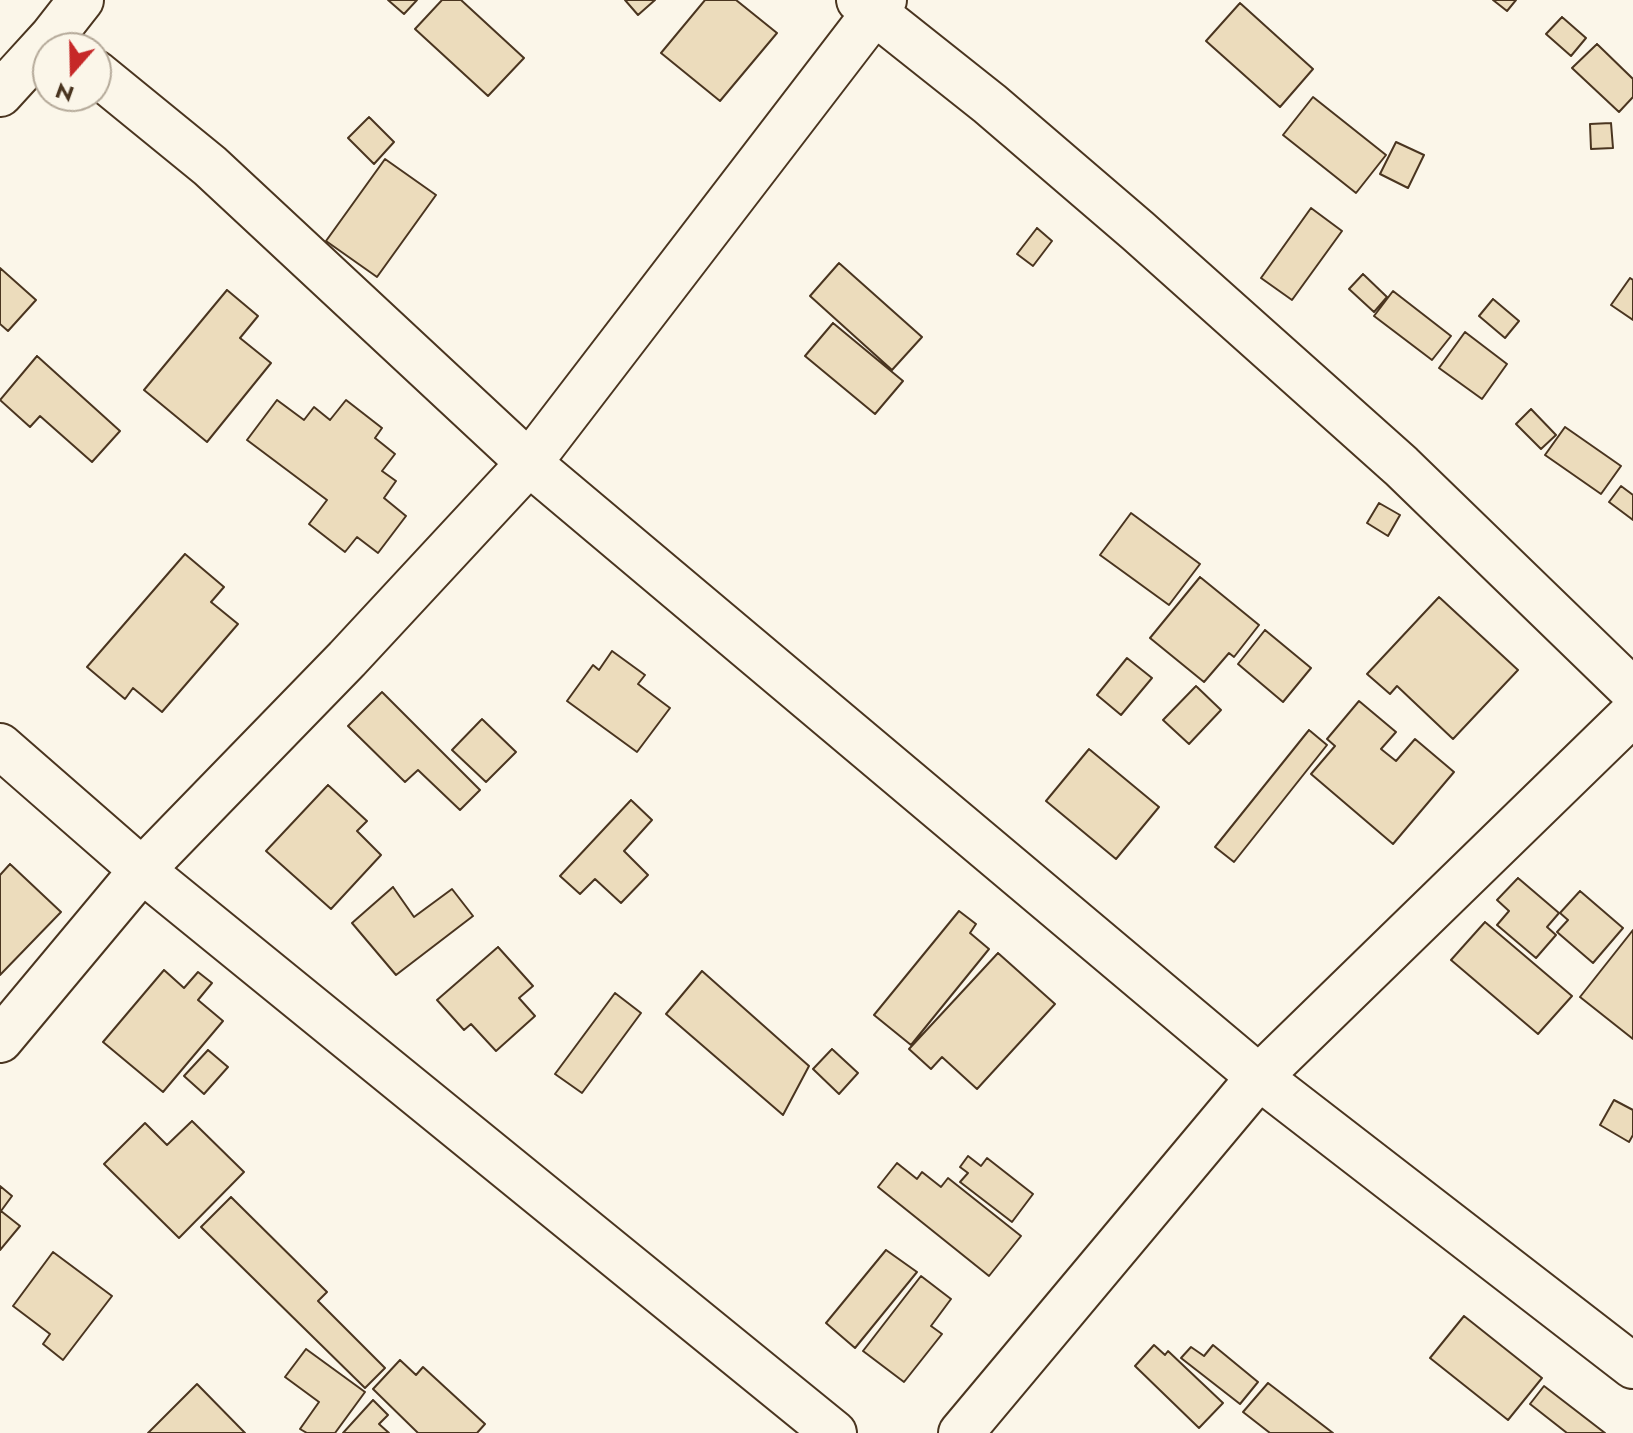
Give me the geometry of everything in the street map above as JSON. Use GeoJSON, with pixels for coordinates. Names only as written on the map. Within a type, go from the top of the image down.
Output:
{"type":"FeatureCollection","features":[{"type":"Feature","properties":{"kind":"street"},"geometry":{"type":"LineString","coordinates":[[64,32],[81,0]]}},
{"type":"Feature","properties":{"kind":"street"},"geometry":{"type":"LineString","coordinates":[[0,1040],[142,870],[347,659],[529,463],[872,4],[1241,323],[1401,466],[1633,691]]}},
{"type":"Feature","properties":{"kind":"street"},"geometry":{"type":"LineString","coordinates":[[0,94],[32,66]]}},
{"type":"Feature","properties":{"kind":"street"},"geometry":{"type":"LineString","coordinates":[[112,86],[210,166],[529,463],[1259,1077],[1633,1366]]}},
{"type":"Feature","properties":{"kind":"street"},"geometry":{"type":"LineString","coordinates":[[961,1433],[1259,1077],[1633,713]]}},
{"type":"Feature","properties":{"kind":"street"},"geometry":{"type":"LineString","coordinates":[[0,746],[142,870],[834,1433]]}},
{"type":"Feature","properties":{"kind":"building"},"geometry":{"type":"Polygon","coordinates":[[[388,0],[417,0],[404,14],[388,0]]]}},
{"type":"Feature","properties":{"kind":"building"},"geometry":{"type":"Polygon","coordinates":[[[442,0],[461,0],[524,58],[488,96],[415,29],[442,0]]]}},
{"type":"Feature","properties":{"kind":"building"},"geometry":{"type":"Polygon","coordinates":[[[625,0],[655,0],[638,15],[625,0]]]}},
{"type":"Feature","properties":{"kind":"building"},"geometry":{"type":"Polygon","coordinates":[[[705,0],[736,0],[777,33],[720,101],[661,53],[705,0]]]}},
{"type":"Feature","properties":{"kind":"building"},"geometry":{"type":"Polygon","coordinates":[[[1493,0],[1516,0],[1507,11],[1493,0]]]}},
{"type":"Feature","properties":{"kind":"building"},"geometry":{"type":"Polygon","coordinates":[[[1240,3],[1313,69],[1280,107],[1206,41],[1240,3]]]}},
{"type":"Feature","properties":{"kind":"building"},"geometry":{"type":"Polygon","coordinates":[[[1562,17],[1586,38],[1571,56],[1546,34],[1562,17]]]}},
{"type":"Feature","properties":{"kind":"building"},"geometry":{"type":"Polygon","coordinates":[[[1597,44],[1633,79],[1633,97],[1619,112],[1572,68],[1597,44]]]}},
{"type":"Feature","properties":{"kind":"building"},"geometry":{"type":"Polygon","coordinates":[[[1313,97],[1386,155],[1356,193],[1283,135],[1313,97]]]}},
{"type":"Feature","properties":{"kind":"building"},"geometry":{"type":"Polygon","coordinates":[[[369,117],[394,142],[374,164],[348,138],[369,117]]]}},
{"type":"Feature","properties":{"kind":"building"},"geometry":{"type":"Polygon","coordinates":[[[1611,123],[1613,148],[1591,149],[1590,124],[1611,123]]]}},
{"type":"Feature","properties":{"kind":"building"},"geometry":{"type":"Polygon","coordinates":[[[1396,142],[1424,155],[1408,188],[1380,174],[1396,142]]]}},
{"type":"Feature","properties":{"kind":"building"},"geometry":{"type":"Polygon","coordinates":[[[385,159],[436,195],[377,277],[326,241],[385,159]]]}},
{"type":"Feature","properties":{"kind":"building"},"geometry":{"type":"Polygon","coordinates":[[[1311,208],[1342,231],[1292,300],[1261,278],[1311,208]]]}},
{"type":"Feature","properties":{"kind":"building"},"geometry":{"type":"Polygon","coordinates":[[[1037,228],[1052,241],[1033,266],[1017,254],[1037,228]]]}},
{"type":"Feature","properties":{"kind":"building"},"geometry":{"type":"Polygon","coordinates":[[[839,263],[922,337],[892,370],[810,296],[839,263]]]}},
{"type":"Feature","properties":{"kind":"building"},"geometry":{"type":"Polygon","coordinates":[[[0,268],[36,300],[8,331],[0,324],[0,268]]]}},
{"type":"Feature","properties":{"kind":"building"},"geometry":{"type":"Polygon","coordinates":[[[1363,274],[1387,297],[1374,312],[1349,289],[1363,274]]]}},
{"type":"Feature","properties":{"kind":"building"},"geometry":{"type":"Polygon","coordinates":[[[1630,278],[1633,280],[1633,320],[1611,305],[1630,278]]]}},
{"type":"Feature","properties":{"kind":"building"},"geometry":{"type":"Polygon","coordinates":[[[227,290],[258,316],[240,338],[271,363],[207,442],[144,390],[227,290]]]}},
{"type":"Feature","properties":{"kind":"building"},"geometry":{"type":"Polygon","coordinates":[[[1393,291],[1451,336],[1432,360],[1374,316],[1393,291]]]}},
{"type":"Feature","properties":{"kind":"building"},"geometry":{"type":"Polygon","coordinates":[[[1493,299],[1519,321],[1505,338],[1479,316],[1493,299]]]}},
{"type":"Feature","properties":{"kind":"building"},"geometry":{"type":"Polygon","coordinates":[[[833,323],[903,381],[875,414],[805,356],[833,323]]]}},
{"type":"Feature","properties":{"kind":"building"},"geometry":{"type":"Polygon","coordinates":[[[1465,332],[1507,364],[1482,399],[1439,368],[1465,332]]]}},
{"type":"Feature","properties":{"kind":"building"},"geometry":{"type":"Polygon","coordinates":[[[37,356],[120,431],[92,462],[40,416],[30,427],[0,400],[37,356]]]}},
{"type":"Feature","properties":{"kind":"building"},"geometry":{"type":"Polygon","coordinates":[[[277,400],[304,420],[314,407],[330,420],[346,400],[382,428],[375,438],[395,454],[382,471],[396,481],[384,498],[406,516],[378,553],[357,537],[345,552],[309,524],[327,500],[247,440],[277,400]]]}},
{"type":"Feature","properties":{"kind":"building"},"geometry":{"type":"Polygon","coordinates":[[[1531,409],[1556,435],[1541,449],[1516,424],[1531,409]]]}},
{"type":"Feature","properties":{"kind":"building"},"geometry":{"type":"Polygon","coordinates":[[[1565,427],[1621,466],[1601,494],[1545,455],[1565,427]]]}},
{"type":"Feature","properties":{"kind":"building"},"geometry":{"type":"Polygon","coordinates":[[[1621,486],[1633,495],[1633,520],[1609,502],[1621,486]]]}},
{"type":"Feature","properties":{"kind":"building"},"geometry":{"type":"Polygon","coordinates":[[[1379,503],[1400,515],[1388,536],[1367,523],[1379,503]]]}},
{"type":"Feature","properties":{"kind":"building"},"geometry":{"type":"Polygon","coordinates":[[[1131,513],[1200,564],[1169,605],[1100,555],[1131,513]]]}},
{"type":"Feature","properties":{"kind":"building"},"geometry":{"type":"Polygon","coordinates":[[[185,554],[224,587],[211,602],[238,624],[162,712],[133,688],[125,699],[87,667],[185,554]]]}},
{"type":"Feature","properties":{"kind":"building"},"geometry":{"type":"Polygon","coordinates":[[[1200,577],[1259,625],[1234,657],[1229,653],[1204,682],[1150,638],[1200,577]]]}},
{"type":"Feature","properties":{"kind":"building"},"geometry":{"type":"Polygon","coordinates":[[[1439,597],[1518,670],[1453,739],[1397,686],[1390,694],[1367,674],[1439,597]]]}},
{"type":"Feature","properties":{"kind":"building"},"geometry":{"type":"Polygon","coordinates":[[[1265,630],[1311,668],[1283,702],[1238,664],[1265,630]]]}},
{"type":"Feature","properties":{"kind":"building"},"geometry":{"type":"Polygon","coordinates":[[[612,651],[645,675],[638,684],[670,708],[637,752],[567,701],[593,665],[599,670],[612,651]]]}},
{"type":"Feature","properties":{"kind":"building"},"geometry":{"type":"Polygon","coordinates":[[[1127,658],[1152,678],[1121,715],[1097,695],[1127,658]]]}},
{"type":"Feature","properties":{"kind":"building"},"geometry":{"type":"Polygon","coordinates":[[[1196,686],[1221,710],[1189,744],[1163,720],[1196,686]]]}},
{"type":"Feature","properties":{"kind":"building"},"geometry":{"type":"Polygon","coordinates":[[[382,692],[480,790],[460,810],[418,770],[405,782],[348,726],[382,692]]]}},
{"type":"Feature","properties":{"kind":"building"},"geometry":{"type":"Polygon","coordinates":[[[1359,701],[1396,732],[1381,749],[1396,761],[1415,739],[1454,772],[1393,844],[1311,774],[1335,746],[1327,739],[1359,701]]]}},
{"type":"Feature","properties":{"kind":"building"},"geometry":{"type":"Polygon","coordinates":[[[482,719],[516,752],[486,782],[452,750],[482,719]]]}},
{"type":"Feature","properties":{"kind":"building"},"geometry":{"type":"Polygon","coordinates":[[[1309,730],[1327,745],[1234,862],[1215,847],[1309,730]]]}},
{"type":"Feature","properties":{"kind":"building"},"geometry":{"type":"Polygon","coordinates":[[[1089,749],[1159,807],[1116,859],[1046,801],[1089,749]]]}},
{"type":"Feature","properties":{"kind":"building"},"geometry":{"type":"Polygon","coordinates":[[[328,785],[367,821],[357,831],[381,855],[331,909],[266,851],[328,785]]]}},
{"type":"Feature","properties":{"kind":"building"},"geometry":{"type":"Polygon","coordinates":[[[631,800],[652,820],[624,851],[648,875],[621,903],[595,879],[580,894],[560,876],[631,800]]]}},
{"type":"Feature","properties":{"kind":"building"},"geometry":{"type":"Polygon","coordinates":[[[10,864],[61,912],[0,975],[0,875],[10,864]]]}},
{"type":"Feature","properties":{"kind":"building"},"geometry":{"type":"Polygon","coordinates":[[[1518,878],[1559,913],[1547,927],[1556,935],[1536,958],[1497,925],[1509,911],[1497,900],[1518,878]]]}},
{"type":"Feature","properties":{"kind":"building"},"geometry":{"type":"Polygon","coordinates":[[[393,887],[414,917],[452,889],[473,916],[396,975],[352,923],[393,887]]]}},
{"type":"Feature","properties":{"kind":"building"},"geometry":{"type":"Polygon","coordinates":[[[1580,891],[1623,928],[1593,963],[1557,932],[1568,920],[1560,913],[1580,891]]]}},
{"type":"Feature","properties":{"kind":"building"},"geometry":{"type":"Polygon","coordinates":[[[959,911],[976,924],[970,933],[989,949],[911,1045],[874,1015],[959,911]]]}},
{"type":"Feature","properties":{"kind":"building"},"geometry":{"type":"Polygon","coordinates":[[[1485,922],[1572,996],[1538,1034],[1451,960],[1485,922]]]}},
{"type":"Feature","properties":{"kind":"building"},"geometry":{"type":"Polygon","coordinates":[[[1633,930],[1633,1039],[1580,997],[1633,930]]]}},
{"type":"Feature","properties":{"kind":"building"},"geometry":{"type":"Polygon","coordinates":[[[498,947],[533,986],[519,998],[535,1016],[496,1051],[471,1024],[464,1030],[437,1000],[498,947]]]}},
{"type":"Feature","properties":{"kind":"building"},"geometry":{"type":"Polygon","coordinates":[[[998,953],[1055,1004],[977,1089],[942,1057],[931,1069],[909,1049],[998,953]]]}},
{"type":"Feature","properties":{"kind":"building"},"geometry":{"type":"Polygon","coordinates":[[[164,970],[184,988],[198,972],[212,983],[198,1000],[223,1021],[163,1092],[103,1042],[164,970]]]}},
{"type":"Feature","properties":{"kind":"building"},"geometry":{"type":"Polygon","coordinates":[[[702,971],[809,1066],[783,1115],[666,1014],[702,971]]]}},
{"type":"Feature","properties":{"kind":"building"},"geometry":{"type":"Polygon","coordinates":[[[615,993],[641,1013],[582,1093],[555,1074],[615,993]]]}},
{"type":"Feature","properties":{"kind":"building"},"geometry":{"type":"Polygon","coordinates":[[[832,1049],[858,1073],[839,1094],[813,1069],[832,1049]]]}},
{"type":"Feature","properties":{"kind":"building"},"geometry":{"type":"Polygon","coordinates":[[[208,1050],[228,1067],[204,1094],[184,1076],[208,1050]]]}},
{"type":"Feature","properties":{"kind":"building"},"geometry":{"type":"Polygon","coordinates":[[[1614,1100],[1633,1110],[1633,1135],[1629,1142],[1600,1125],[1614,1100]]]}},
{"type":"Feature","properties":{"kind":"building"},"geometry":{"type":"Polygon","coordinates":[[[192,1121],[244,1172],[179,1238],[104,1164],[145,1123],[167,1145],[192,1121]]]}},
{"type":"Feature","properties":{"kind":"building"},"geometry":{"type":"Polygon","coordinates":[[[968,1156],[981,1166],[987,1158],[1033,1194],[1012,1222],[960,1182],[968,1173],[960,1167],[968,1156]]]}},
{"type":"Feature","properties":{"kind":"building"},"geometry":{"type":"Polygon","coordinates":[[[897,1163],[917,1179],[922,1172],[941,1187],[948,1178],[1021,1236],[989,1276],[878,1187],[897,1163]]]}},
{"type":"Feature","properties":{"kind":"building"},"geometry":{"type":"Polygon","coordinates":[[[0,1186],[12,1196],[1,1211],[20,1226],[0,1250],[0,1186]]]}},
{"type":"Feature","properties":{"kind":"building"},"geometry":{"type":"Polygon","coordinates":[[[231,1197],[327,1292],[318,1301],[385,1368],[365,1388],[201,1227],[231,1197]]]}},
{"type":"Feature","properties":{"kind":"building"},"geometry":{"type":"Polygon","coordinates":[[[886,1250],[917,1272],[855,1348],[826,1323],[886,1250]]]}},
{"type":"Feature","properties":{"kind":"building"},"geometry":{"type":"Polygon","coordinates":[[[53,1252],[112,1296],[63,1360],[43,1344],[50,1334],[13,1306],[53,1252]]]}},
{"type":"Feature","properties":{"kind":"building"},"geometry":{"type":"Polygon","coordinates":[[[921,1276],[951,1299],[931,1326],[942,1334],[904,1382],[863,1351],[921,1276]]]}},
{"type":"Feature","properties":{"kind":"building"},"geometry":{"type":"Polygon","coordinates":[[[1464,1316],[1542,1378],[1508,1420],[1430,1358],[1464,1316]]]}},
{"type":"Feature","properties":{"kind":"building"},"geometry":{"type":"Polygon","coordinates":[[[1154,1345],[1165,1355],[1168,1351],[1223,1403],[1199,1428],[1135,1366],[1154,1345]]]}},
{"type":"Feature","properties":{"kind":"building"},"geometry":{"type":"Polygon","coordinates":[[[1213,1345],[1258,1382],[1240,1404],[1181,1358],[1191,1347],[1204,1356],[1213,1345]]]}},
{"type":"Feature","properties":{"kind":"building"},"geometry":{"type":"Polygon","coordinates":[[[306,1349],[365,1392],[335,1433],[307,1433],[300,1429],[319,1402],[285,1377],[306,1349]]]}},
{"type":"Feature","properties":{"kind":"building"},"geometry":{"type":"Polygon","coordinates":[[[400,1360],[416,1375],[423,1367],[485,1424],[477,1433],[418,1433],[373,1389],[400,1360]]]}},
{"type":"Feature","properties":{"kind":"building"},"geometry":{"type":"Polygon","coordinates":[[[1268,1383],[1333,1433],[1270,1433],[1243,1412],[1268,1383]]]}},
{"type":"Feature","properties":{"kind":"building"},"geometry":{"type":"Polygon","coordinates":[[[197,1384],[245,1433],[148,1433],[197,1384]]]}},
{"type":"Feature","properties":{"kind":"building"},"geometry":{"type":"Polygon","coordinates":[[[1544,1386],[1605,1433],[1567,1433],[1530,1404],[1544,1386]]]}},
{"type":"Feature","properties":{"kind":"building"},"geometry":{"type":"Polygon","coordinates":[[[373,1400],[388,1415],[379,1424],[389,1433],[343,1433],[373,1400]]]}}]}
